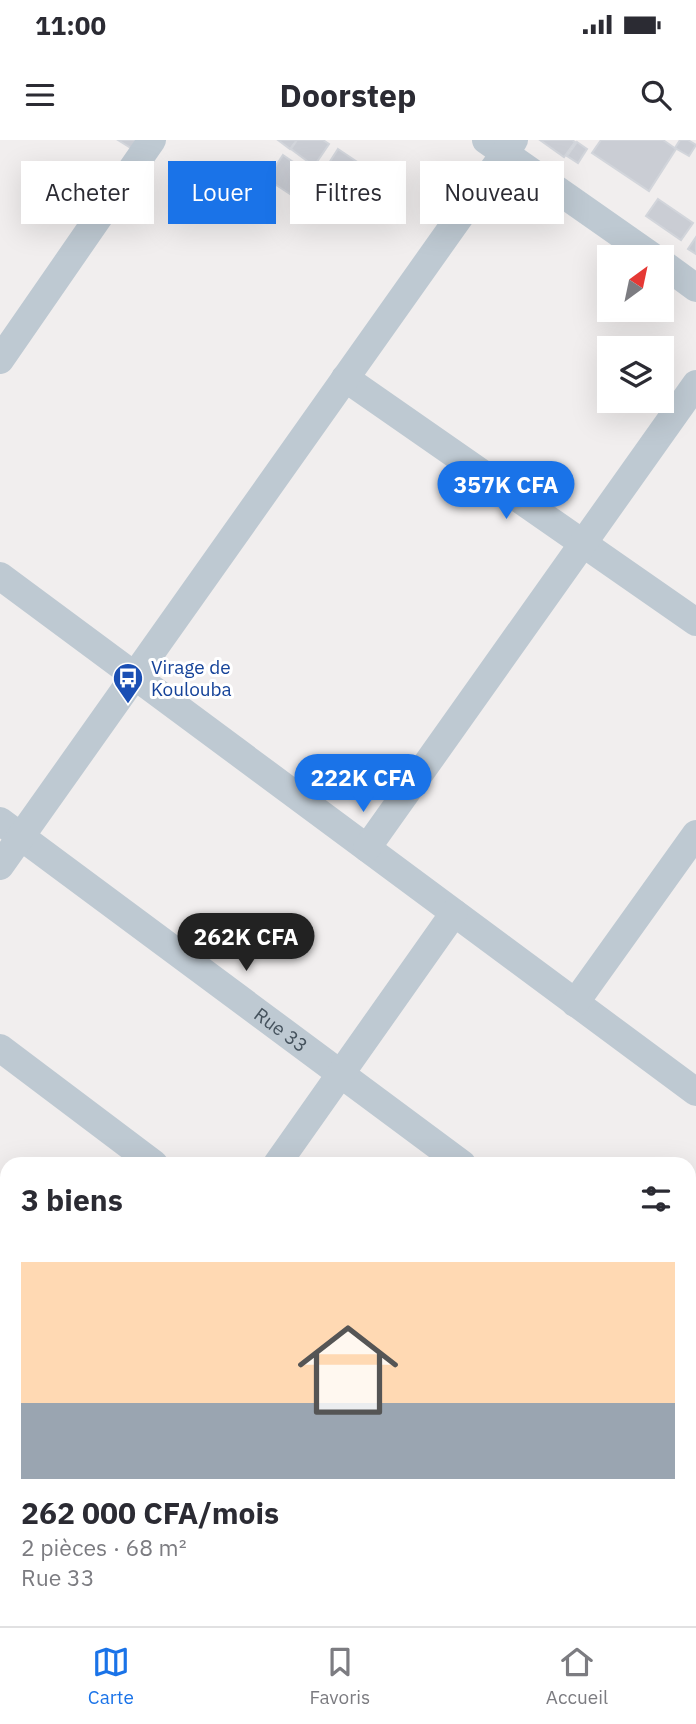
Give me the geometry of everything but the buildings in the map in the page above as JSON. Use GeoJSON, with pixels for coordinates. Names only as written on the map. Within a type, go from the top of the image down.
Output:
{"type":"FeatureCollection","features":[{"type":"Feature","properties":{"kind":"street"},"geometry":{"type":"LineString","coordinates":[[0,360],[152,140]]}},
{"type":"Feature","properties":{"kind":"street"},"geometry":{"type":"LineString","coordinates":[[0,866],[10,829],[134,676],[345,378],[502,144],[637,245]]}},
{"type":"Feature","properties":{"kind":"street"},"geometry":{"type":"LineString","coordinates":[[674,272],[696,288]]}},
{"type":"Feature","properties":{"kind":"street"},"geometry":{"type":"LineString","coordinates":[[345,378],[696,622]]}},
{"type":"Feature","properties":{"kind":"street"},"geometry":{"type":"LineString","coordinates":[[367,848],[696,384]]}},
{"type":"Feature","properties":{"kind":"street"},"geometry":{"type":"LineString","coordinates":[[0,576],[696,1092]]}},
{"type":"Feature","properties":{"kind":"street","name":"Rue 33"},"geometry":{"type":"LineString","coordinates":[[10,829],[453,1157]]}},
{"type":"Feature","properties":{"kind":"street"},"geometry":{"type":"LineString","coordinates":[[575,1003],[696,834]]}},
{"type":"Feature","properties":{"kind":"street"},"geometry":{"type":"LineString","coordinates":[[282,1157],[454,913]]}},
{"type":"Feature","properties":{"kind":"street"},"geometry":{"type":"LineString","coordinates":[[0,1048],[145,1157]]}},
{"type":"Feature","properties":{"kind":"place","name":"Virage de Koulouba"},"geometry":{"type":"Point","coordinates":[128,705]}}]}
